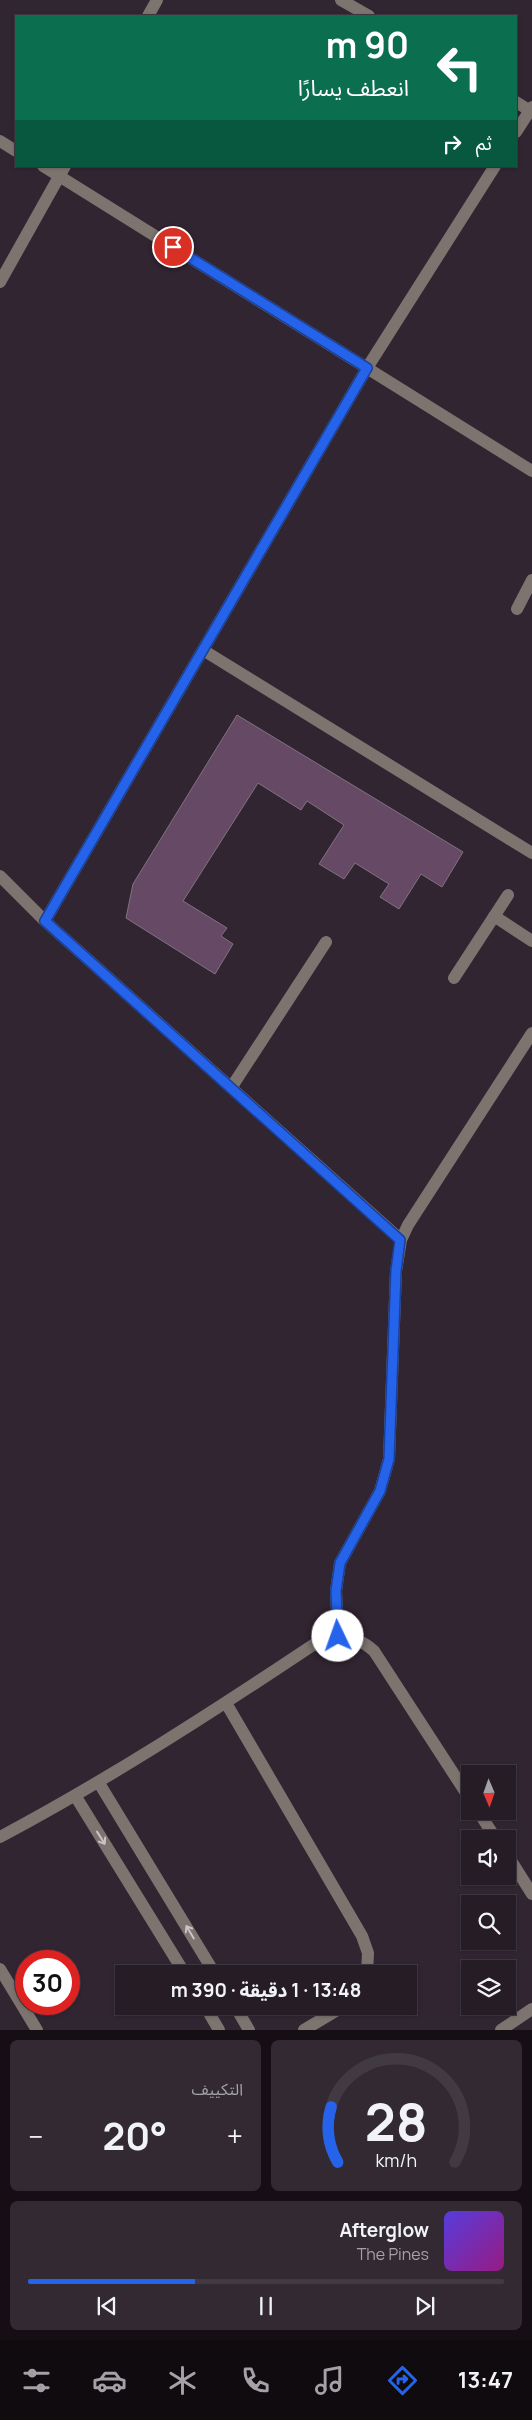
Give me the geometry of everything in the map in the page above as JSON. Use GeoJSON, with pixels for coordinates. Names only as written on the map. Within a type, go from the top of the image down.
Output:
{"type":"FeatureCollection","features":[{"type":"Feature","properties":{"kind":"street"},"geometry":{"type":"LineString","coordinates":[[149,15],[158,0]]}},
{"type":"Feature","properties":{"kind":"street"},"geometry":{"type":"LineString","coordinates":[[341,0],[367,15]]}},
{"type":"Feature","properties":{"kind":"street"},"geometry":{"type":"LineString","coordinates":[[517,103],[531,110],[517,131]]}},
{"type":"Feature","properties":{"kind":"street"},"geometry":{"type":"LineString","coordinates":[[0,141],[15,150]]}},
{"type":"Feature","properties":{"kind":"street"},"geometry":{"type":"LineString","coordinates":[[47,167],[63,171],[367,368],[532,472]]}},
{"type":"Feature","properties":{"kind":"street"},"geometry":{"type":"LineString","coordinates":[[45,921],[367,368],[494,167]]}},
{"type":"Feature","properties":{"kind":"street"},"geometry":{"type":"LineString","coordinates":[[0,282],[63,171]]}},
{"type":"Feature","properties":{"kind":"street"},"geometry":{"type":"LineString","coordinates":[[516,609],[532,580]]}},
{"type":"Feature","properties":{"kind":"street"},"geometry":{"type":"LineString","coordinates":[[203,650],[532,853]]}},
{"type":"Feature","properties":{"kind":"street"},"geometry":{"type":"LineString","coordinates":[[0,876],[45,921],[400,1240]]}},
{"type":"Feature","properties":{"kind":"street"},"geometry":{"type":"LineString","coordinates":[[454,978],[508,896]]}},
{"type":"Feature","properties":{"kind":"street"},"geometry":{"type":"LineString","coordinates":[[494,916],[532,941]]}},
{"type":"Feature","properties":{"kind":"street"},"geometry":{"type":"LineString","coordinates":[[231,1088],[326,942]]}},
{"type":"Feature","properties":{"kind":"street"},"geometry":{"type":"LineString","coordinates":[[338,1636],[337,1585],[340,1563],[380,1491],[389,1459],[396,1271],[400,1240],[532,1033]]}},
{"type":"Feature","properties":{"kind":"street"},"geometry":{"type":"LineString","coordinates":[[0,1837],[99,1783],[226,1704],[325,1638],[338,1636],[352,1637],[364,1642],[374,1651],[461,1785]]}},
{"type":"Feature","properties":{"kind":"street"},"geometry":{"type":"LineString","coordinates":[[226,1704],[362,1936],[368,1953],[367,1965]]}},
{"type":"Feature","properties":{"kind":"street"},"geometry":{"type":"LineString","coordinates":[[99,1783],[210,1965]]}},
{"type":"Feature","properties":{"kind":"street"},"geometry":{"type":"LineString","coordinates":[[76,1797],[179,1965]]}},
{"type":"Feature","properties":{"kind":"street"},"geometry":{"type":"LineString","coordinates":[[516,1869],[532,1894]]}},
{"type":"Feature","properties":{"kind":"street"},"geometry":{"type":"LineString","coordinates":[[0,1969],[37,2030]]}},
{"type":"Feature","properties":{"kind":"street"},"geometry":{"type":"LineString","coordinates":[[502,2030],[532,2009]]}},
{"type":"Feature","properties":{"kind":"street"},"geometry":{"type":"LineString","coordinates":[[210,2015],[219,2030]]}},
{"type":"Feature","properties":{"kind":"street"},"geometry":{"type":"LineString","coordinates":[[240,2015],[249,2030]]}},
{"type":"Feature","properties":{"kind":"street"},"geometry":{"type":"LineString","coordinates":[[304,2030],[329,2015]]}},
{"type":"Feature","properties":{"kind":"building"},"geometry":{"type":"Polygon","coordinates":[[[237,715],[463,852],[442,887],[421,874],[399,909],[380,897],[389,884],[355,863],[344,879],[319,864],[344,825],[307,801],[301,810],[258,783],[183,901],[227,928],[221,936],[233,944],[215,974],[126,918],[133,884],[237,715]]]}},
{"type":"Feature","properties":{"kind":"route"},"geometry":{"type":"LineString","coordinates":[[173,247],[367,368],[45,921],[400,1240],[396,1271],[389,1459],[380,1491],[340,1563],[336,1591],[338,1636]]}}]}
